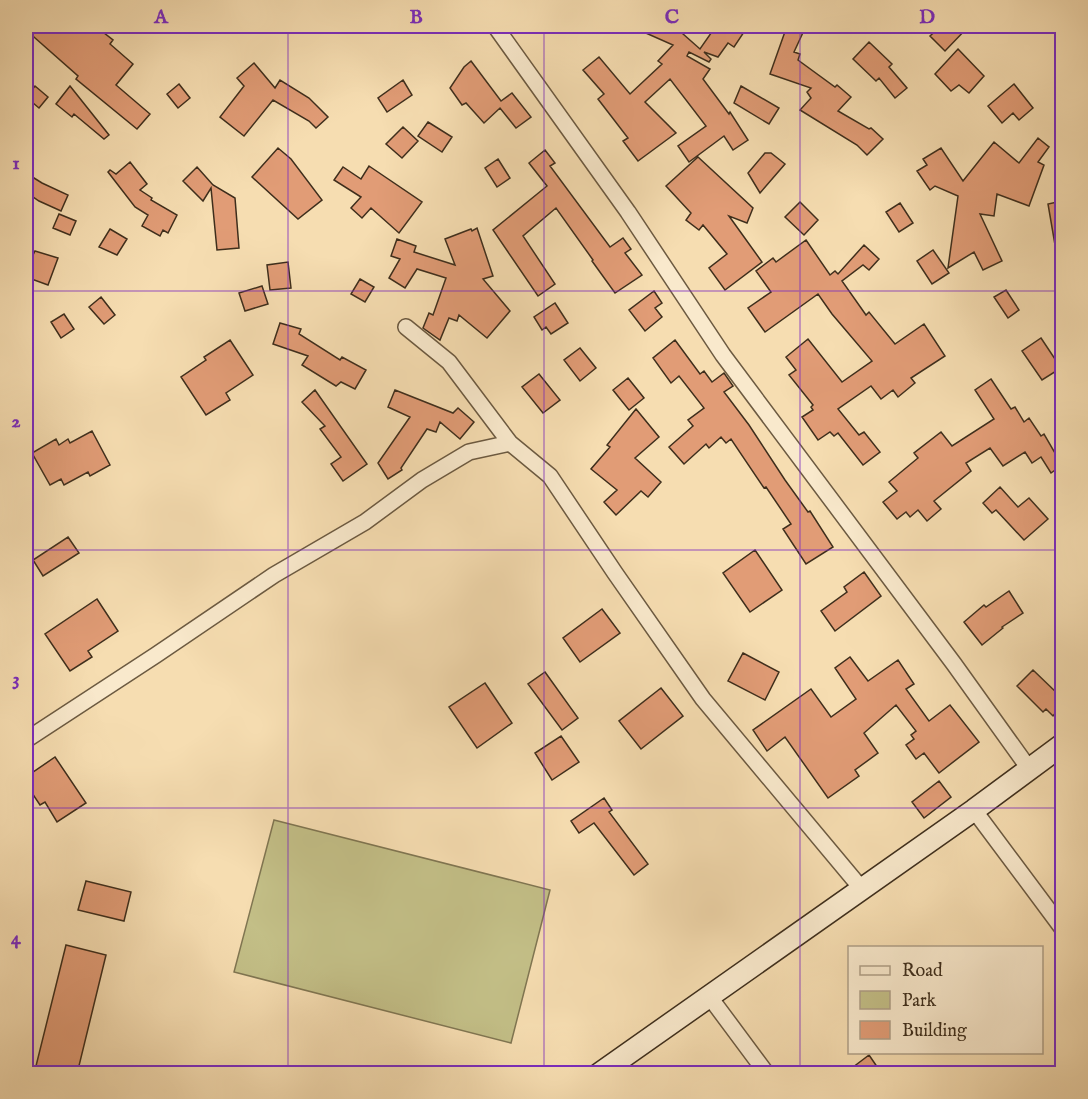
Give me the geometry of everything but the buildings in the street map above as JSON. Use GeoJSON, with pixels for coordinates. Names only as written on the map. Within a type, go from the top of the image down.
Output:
{"type":"FeatureCollection","features":[{"type":"Feature","properties":{"kind":"main road"},"geometry":{"type":"LineString","coordinates":[[599,1074],[974,810],[1062,745]]}},
{"type":"Feature","properties":{"kind":"street"},"geometry":{"type":"LineString","coordinates":[[495,26],[628,212],[723,355],[954,664],[1030,770]]}},
{"type":"Feature","properties":{"kind":"street"},"geometry":{"type":"LineString","coordinates":[[406,327],[449,362],[510,442],[550,476],[703,699],[861,888]]}},
{"type":"Feature","properties":{"kind":"street"},"geometry":{"type":"LineString","coordinates":[[26,740],[274,575],[365,522],[422,480],[469,452],[510,442]]}},
{"type":"Feature","properties":{"kind":"street"},"geometry":{"type":"LineString","coordinates":[[974,810],[1062,928]]}},
{"type":"Feature","properties":{"kind":"street"},"geometry":{"type":"LineString","coordinates":[[710,996],[767,1074]]}},
{"type":"Feature","properties":{"kind":"green space"},"geometry":{"type":"Polygon","coordinates":[[[274,820],[550,890],[511,1043],[234,972],[274,820]]]}}]}
